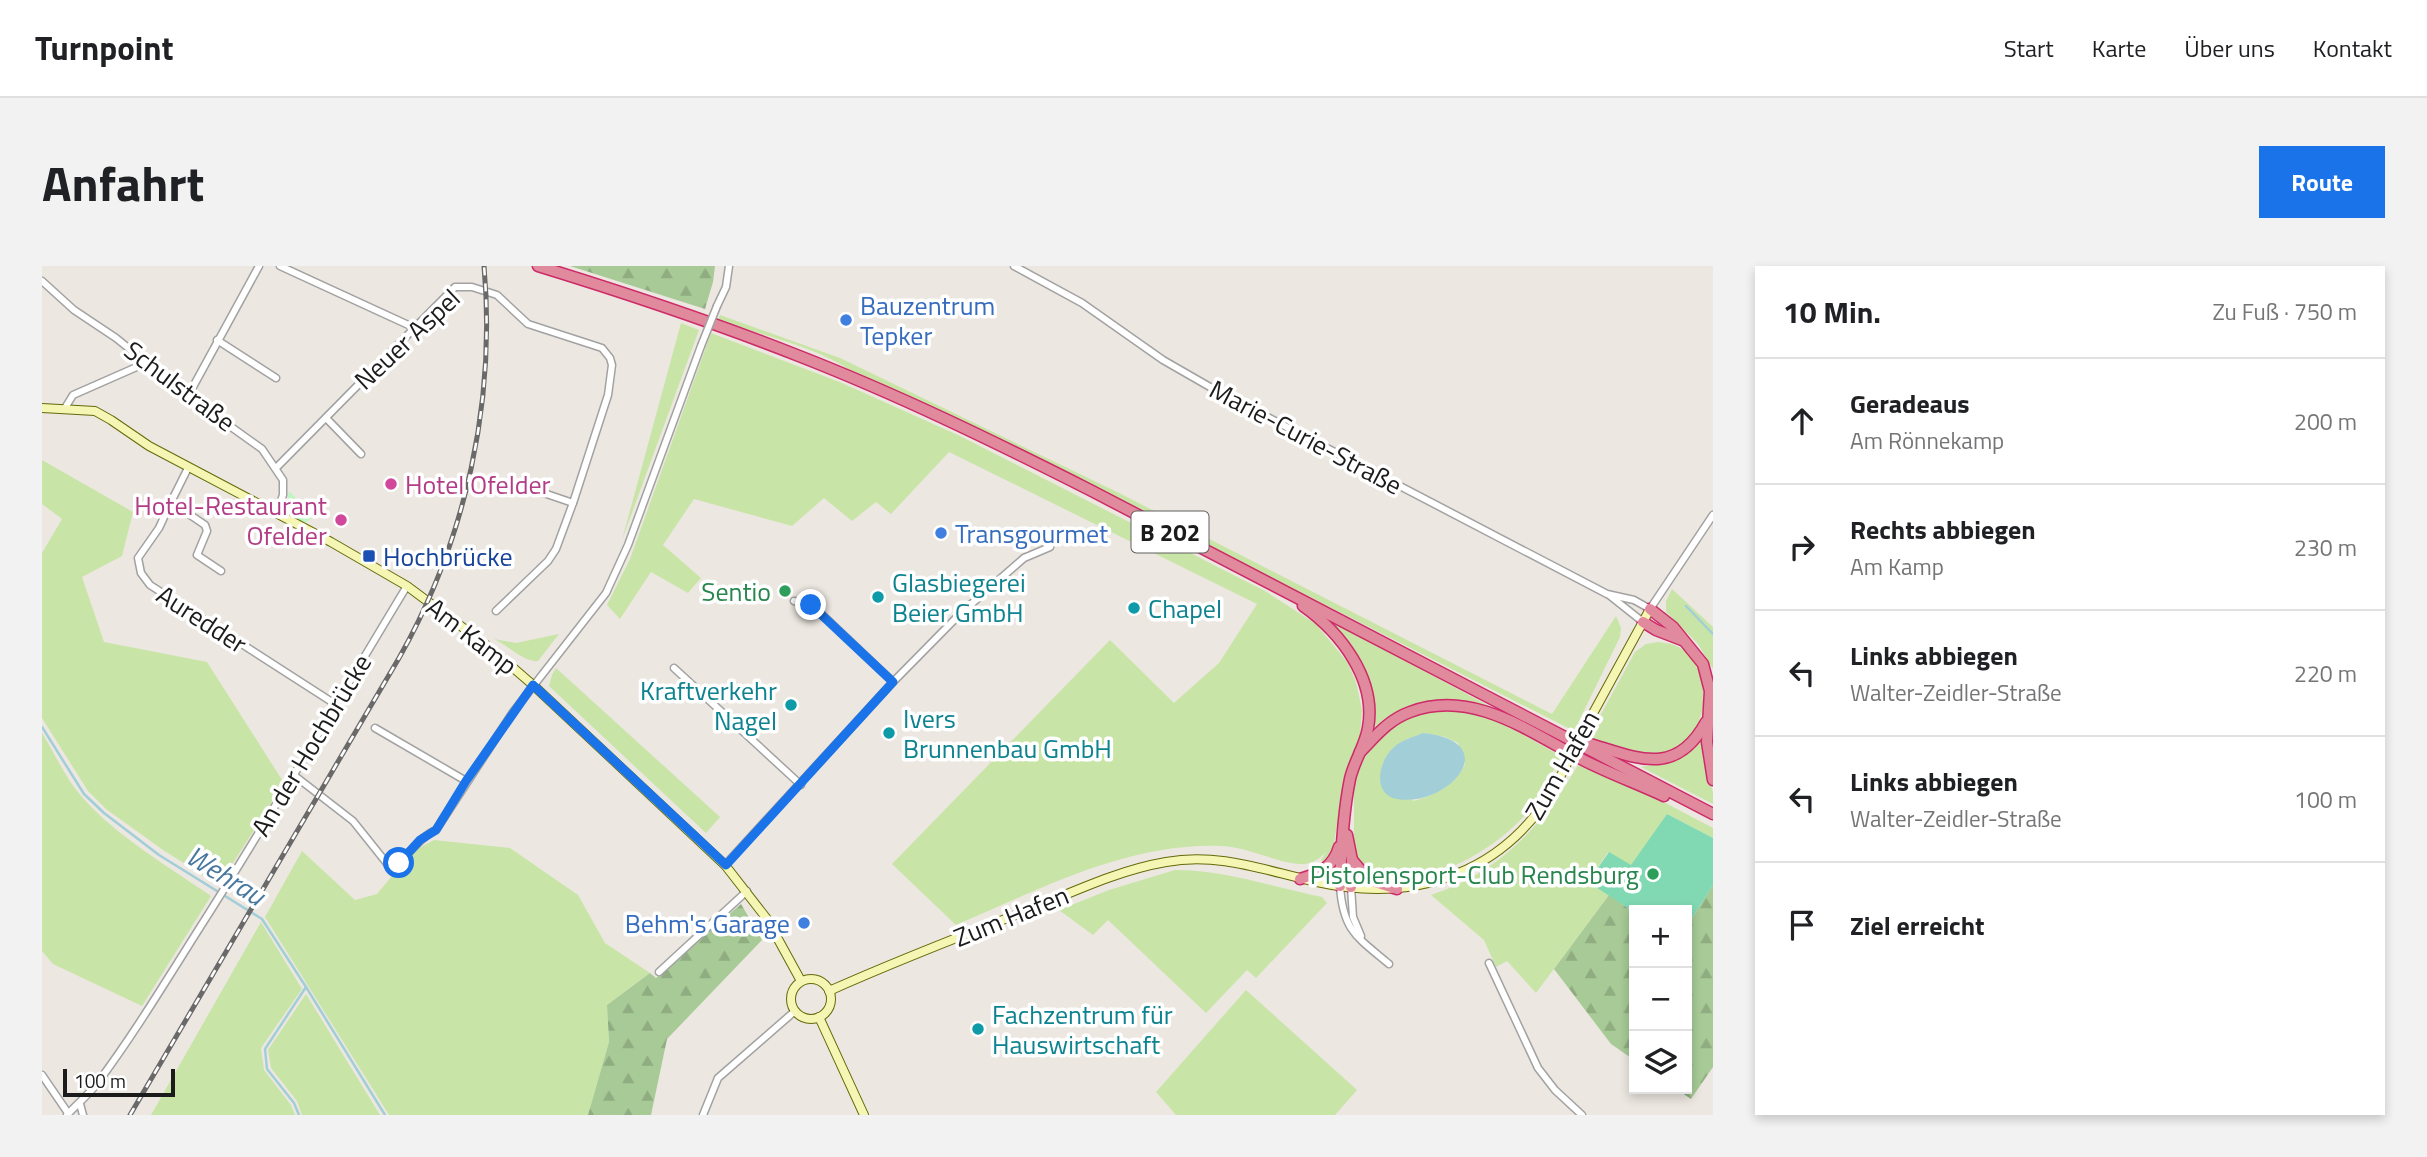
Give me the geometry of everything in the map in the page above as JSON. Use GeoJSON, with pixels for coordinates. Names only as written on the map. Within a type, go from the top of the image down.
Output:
{"type":"FeatureCollection","features":[{"type":"Feature","properties":{"kind":"highway","name":"B 202"},"geometry":{"type":"LineString","coordinates":[[538,266],[723,327],[882,391],[1016,453],[1713,814]]}},
{"type":"Feature","properties":{"kind":"highway"},"geometry":{"type":"LineString","coordinates":[[1262,579],[1327,625],[1355,663],[1366,692],[1370,714],[1366,737],[1350,778],[1343,842],[1346,887]]}},
{"type":"Feature","properties":{"kind":"highway"},"geometry":{"type":"LineString","coordinates":[[1650,609],[1673,627],[1703,664],[1710,691],[1707,742],[1713,780]]}},
{"type":"Feature","properties":{"kind":"highway"},"geometry":{"type":"LineString","coordinates":[[1643,621],[1656,630],[1684,641]]}},
{"type":"Feature","properties":{"kind":"highway"},"geometry":{"type":"LineString","coordinates":[[1360,752],[1388,723],[1410,712],[1434,706],[1470,706],[1494,714],[1588,762],[1665,796],[1688,801]]}},
{"type":"Feature","properties":{"kind":"highway"},"geometry":{"type":"LineString","coordinates":[[1563,736],[1636,759],[1660,759],[1689,746],[1708,720]]}},
{"type":"Feature","properties":{"kind":"highway"},"geometry":{"type":"LineString","coordinates":[[1345,825],[1352,860],[1346,887]]}},
{"type":"Feature","properties":{"kind":"highway"},"geometry":{"type":"LineString","coordinates":[[1300,879],[1318,873],[1331,864],[1343,842]]}},
{"type":"Feature","properties":{"kind":"highway"},"geometry":{"type":"LineString","coordinates":[[1352,860],[1369,880],[1397,889]]}},
{"type":"Feature","properties":{"kind":"main road","name":"Am Kamp"},"geometry":{"type":"LineString","coordinates":[[42,408],[95,411],[188,468],[277,512],[407,586],[489,647],[726,865],[768,919],[801,981]]}},
{"type":"Feature","properties":{"kind":"main road","name":"Zum Hafen"},"geometry":{"type":"LineString","coordinates":[[829,991],[892,963],[1135,869],[1178,860],[1212,859],[1239,862],[1300,879],[1346,887],[1397,889],[1436,882],[1467,870],[1505,847],[1535,818],[1557,783],[1650,609]]}},
{"type":"Feature","properties":{"kind":"main road"},"geometry":{"type":"LineString","coordinates":[[814,979],[826,985],[829,991],[830,1002],[827,1010],[819,1017],[804,1018],[795,1011],[790,997],[801,981],[814,979]]}},
{"type":"Feature","properties":{"kind":"main road"},"geometry":{"type":"LineString","coordinates":[[819,1017],[864,1115]]}},
{"type":"Feature","properties":{"kind":"street"},"geometry":{"type":"LineString","coordinates":[[188,396],[259,266]]}},
{"type":"Feature","properties":{"kind":"street"},"geometry":{"type":"LineString","coordinates":[[280,266],[417,328]]}},
{"type":"Feature","properties":{"kind":"street"},"geometry":{"type":"LineString","coordinates":[[295,776],[353,821],[389,866],[399,863],[420,840],[436,830],[466,781],[533,685],[594,611],[618,568],[726,286],[729,266]]}},
{"type":"Feature","properties":{"kind":"street","name":"Marie-Curie-Straße"},"geometry":{"type":"LineString","coordinates":[[1014,266],[1082,303],[1163,360],[1210,387],[1607,594],[1643,621]]}},
{"type":"Feature","properties":{"kind":"street","name":"Schulstraße"},"geometry":{"type":"LineString","coordinates":[[42,281],[74,310],[148,362],[188,396],[262,449],[276,468]]}},
{"type":"Feature","properties":{"kind":"street","name":"Neuer Aspel"},"geometry":{"type":"LineString","coordinates":[[276,468],[455,287],[472,287],[497,295],[528,324],[602,348],[610,358],[611,380],[605,411],[573,503]]}},
{"type":"Feature","properties":{"kind":"street"},"geometry":{"type":"LineString","coordinates":[[217,340],[276,378]]}},
{"type":"Feature","properties":{"kind":"street"},"geometry":{"type":"LineString","coordinates":[[65,408],[73,396],[148,362]]}},
{"type":"Feature","properties":{"kind":"street"},"geometry":{"type":"LineString","coordinates":[[326,418],[361,454]]}},
{"type":"Feature","properties":{"kind":"street","name":"Auredder"},"geometry":{"type":"LineString","coordinates":[[188,468],[159,528],[138,558],[141,573],[150,586],[335,704]]}},
{"type":"Feature","properties":{"kind":"street"},"geometry":{"type":"LineString","coordinates":[[276,468],[283,480],[283,495],[277,512]]}},
{"type":"Feature","properties":{"kind":"street"},"geometry":{"type":"LineString","coordinates":[[496,611],[548,561],[573,503],[528,488]]}},
{"type":"Feature","properties":{"kind":"street","name":"Auredder"},"geometry":{"type":"LineString","coordinates":[[171,502],[205,525],[207,531],[197,555],[221,571]]}},
{"type":"Feature","properties":{"kind":"street"},"geometry":{"type":"LineString","coordinates":[[1650,609],[1713,515]]}},
{"type":"Feature","properties":{"kind":"street"},"geometry":{"type":"LineString","coordinates":[[726,865],[893,682],[961,613],[1024,558],[1050,547]]}},
{"type":"Feature","properties":{"kind":"street","name":"An der Hochbrücke"},"geometry":{"type":"LineString","coordinates":[[67,1114],[80,1104],[148,1009],[295,776],[335,704],[407,586]]}},
{"type":"Feature","properties":{"kind":"street","name":"Marie-Curie-Straße"},"geometry":{"type":"LineString","coordinates":[[1607,594],[1634,600],[1650,609]]}},
{"type":"Feature","properties":{"kind":"street"},"geometry":{"type":"LineString","coordinates":[[794,601],[811,605],[893,682]]}},
{"type":"Feature","properties":{"kind":"street"},"geometry":{"type":"LineString","coordinates":[[674,668],[801,785]]}},
{"type":"Feature","properties":{"kind":"street"},"geometry":{"type":"LineString","coordinates":[[375,728],[466,781]]}},
{"type":"Feature","properties":{"kind":"street"},"geometry":{"type":"LineString","coordinates":[[1346,887],[1345,918],[1354,934],[1389,964]]}},
{"type":"Feature","properties":{"kind":"street"},"geometry":{"type":"LineString","coordinates":[[1346,887],[1357,929],[1371,949]]}},
{"type":"Feature","properties":{"kind":"street"},"geometry":{"type":"LineString","coordinates":[[659,972],[747,891]]}},
{"type":"Feature","properties":{"kind":"street"},"geometry":{"type":"LineString","coordinates":[[1489,963],[1538,1068],[1555,1090],[1582,1115]]}},
{"type":"Feature","properties":{"kind":"street"},"geometry":{"type":"LineString","coordinates":[[703,1115],[718,1078],[795,1011]]}},
{"type":"Feature","properties":{"kind":"street"},"geometry":{"type":"LineString","coordinates":[[42,1075],[67,1114]]}},
{"type":"Feature","properties":{"kind":"street"},"geometry":{"type":"LineString","coordinates":[[80,1104],[83,1115]]}},
{"type":"Feature","properties":{"kind":"green space"},"geometry":{"type":"Polygon","coordinates":[[[570,266],[715,266],[705,309],[570,266]]]}},
{"type":"Feature","properties":{"kind":"green space"},"geometry":{"type":"Polygon","coordinates":[[[720,315],[840,358],[1117,492],[1552,714],[1616,616],[1621,628],[1620,637],[1574,731],[979,429],[853,372],[822,355],[718,320],[720,315]]]}},
{"type":"Feature","properties":{"kind":"green space"},"geometry":{"type":"Polygon","coordinates":[[[681,323],[699,330],[622,540],[681,323]]]}},
{"type":"Feature","properties":{"kind":"green space"},"geometry":{"type":"Polygon","coordinates":[[[711,333],[842,383],[960,436],[1265,591],[1316,624],[1348,663],[1356,682],[1362,710],[1360,737],[1343,788],[1333,849],[1325,863],[1321,860],[1326,852],[1313,862],[1303,864],[1220,846],[1151,852],[1118,860],[1052,883],[956,925],[892,864],[1110,640],[1174,703],[1219,663],[1257,604],[949,452],[891,514],[876,502],[852,521],[824,498],[792,526],[694,499],[663,545],[701,578],[688,593],[651,572],[620,619],[607,605],[630,559],[711,333]]]}},
{"type":"Feature","properties":{"kind":"green space"},"geometry":{"type":"Polygon","coordinates":[[[42,460],[133,512],[122,556],[82,577],[104,642],[207,662],[284,783],[219,885],[163,850],[106,809],[88,791],[42,718],[42,553],[62,519],[42,504],[42,460]]]}},
{"type":"Feature","properties":{"kind":"green space"},"geometry":{"type":"Polygon","coordinates":[[[289,491],[314,517],[303,524],[286,514],[289,491]]]}},
{"type":"Feature","properties":{"kind":"green space"},"geometry":{"type":"Polygon","coordinates":[[[1672,589],[1713,627],[1713,669],[1698,644],[1666,612],[1666,601],[1672,589]]]}},
{"type":"Feature","properties":{"kind":"green space"},"geometry":{"type":"Polygon","coordinates":[[[1329,620],[1506,715],[1488,708],[1406,708],[1383,720],[1372,730],[1372,704],[1328,623],[1329,620]]]}},
{"type":"Feature","properties":{"kind":"green space"},"geometry":{"type":"Polygon","coordinates":[[[559,634],[538,661],[522,656],[494,639],[516,643],[559,634]]]}},
{"type":"Feature","properties":{"kind":"green space"},"geometry":{"type":"Polygon","coordinates":[[[1646,644],[1672,644],[1685,651],[1699,672],[1704,698],[1698,724],[1692,734],[1685,742],[1671,750],[1643,756],[1626,753],[1588,738],[1635,652],[1646,644]]]}},
{"type":"Feature","properties":{"kind":"green space"},"geometry":{"type":"Polygon","coordinates":[[[556,668],[720,817],[706,833],[549,686],[556,668]]]}},
{"type":"Feature","properties":{"kind":"green space"},"geometry":{"type":"Polygon","coordinates":[[[1434,711],[1470,714],[1500,723],[1561,756],[1524,816],[1496,841],[1479,853],[1441,871],[1402,879],[1381,876],[1359,865],[1354,851],[1354,788],[1359,768],[1373,742],[1406,718],[1434,711]],[[1424,733],[1407,739],[1392,749],[1413,801],[1443,788],[1456,778],[1465,764],[1458,743],[1424,733]]]}},
{"type":"Feature","properties":{"kind":"green space"},"geometry":{"type":"Polygon","coordinates":[[[42,733],[71,782],[96,811],[144,850],[211,896],[142,1006],[53,964],[42,951],[42,733]]]}},
{"type":"Feature","properties":{"kind":"green space"},"geometry":{"type":"Polygon","coordinates":[[[1702,737],[1703,759],[1713,792],[1713,804],[1641,767],[1668,762],[1702,737]]]}},
{"type":"Feature","properties":{"kind":"green space"},"geometry":{"type":"Polygon","coordinates":[[[1578,765],[1656,798],[1713,828],[1713,838],[1667,814],[1631,866],[1608,852],[1588,882],[1609,895],[1536,993],[1507,961],[1496,967],[1484,940],[1431,895],[1477,874],[1517,844],[1550,807],[1578,765]]]}},
{"type":"Feature","properties":{"kind":"green space","name":"Pistolensport-Club Rendsburg"},"geometry":{"type":"Polygon","coordinates":[[[1667,814],[1713,838],[1713,885],[1692,918],[1692,905],[1629,905],[1629,909],[1588,882],[1609,852],[1631,865],[1667,814]]]}},
{"type":"Feature","properties":{"kind":"green space"},"geometry":{"type":"Polygon","coordinates":[[[434,840],[510,848],[578,895],[605,943],[650,973],[607,1005],[609,1042],[588,1115],[389,1115],[265,917],[302,851],[355,900],[377,894],[412,852],[434,840]]]}},
{"type":"Feature","properties":{"kind":"green space"},"geometry":{"type":"Polygon","coordinates":[[[1175,870],[1249,880],[1322,897],[1327,903],[1256,978],[1247,970],[1206,1013],[1108,920],[1093,935],[1059,910],[1109,890],[1175,870]]]}},
{"type":"Feature","properties":{"kind":"green space"},"geometry":{"type":"Polygon","coordinates":[[[1713,885],[1713,1067],[1691,1099],[1684,1094],[1692,1094],[1692,918],[1713,885]]]}},
{"type":"Feature","properties":{"kind":"green space"},"geometry":{"type":"Polygon","coordinates":[[[1609,895],[1629,909],[1629,1057],[1611,1044],[1554,969],[1609,895]]]}},
{"type":"Feature","properties":{"kind":"green space"},"geometry":{"type":"Polygon","coordinates":[[[741,904],[762,940],[667,1039],[651,1115],[588,1115],[609,1042],[607,1005],[650,973],[656,978],[741,904]]]}},
{"type":"Feature","properties":{"kind":"green space"},"geometry":{"type":"Polygon","coordinates":[[[261,922],[302,989],[261,1048],[264,1070],[291,1105],[295,1115],[151,1115],[261,922]]]}},
{"type":"Feature","properties":{"kind":"green space"},"geometry":{"type":"Polygon","coordinates":[[[1246,990],[1357,1090],[1335,1115],[1176,1115],[1156,1092],[1246,990]]]}},
{"type":"Feature","properties":{"kind":"green space"},"geometry":{"type":"Polygon","coordinates":[[[306,994],[380,1115],[302,1115],[297,1101],[271,1068],[268,1050],[306,994]]]}},
{"type":"Feature","properties":{"kind":"water"},"geometry":{"type":"Polygon","coordinates":[[[1423,733],[1448,739],[1461,748],[1465,760],[1460,773],[1434,794],[1416,799],[1389,796],[1383,791],[1381,784],[1384,760],[1397,745],[1423,733]]]}},
{"type":"Feature","properties":{"kind":"waterway"},"geometry":{"type":"LineString","coordinates":[[1686,606],[1713,634]]}},
{"type":"Feature","properties":{"kind":"waterway","name":"Wehrau"},"geometry":{"type":"LineString","coordinates":[[42,727],[84,794],[104,813],[159,855],[262,919],[306,987],[265,1049],[267,1069],[294,1103],[299,1115]]}},
{"type":"Feature","properties":{"kind":"waterway"},"geometry":{"type":"LineString","coordinates":[[306,987],[385,1115]]}},
{"type":"Feature","properties":{"kind":"railway"},"geometry":{"type":"LineString","coordinates":[[130,1115],[399,658],[442,566],[459,518],[480,418],[487,317],[484,266]]}},
{"type":"Feature","properties":{"kind":"place","name":"Bauzentrum Tepker"},"geometry":{"type":"Point","coordinates":[846,320]}},
{"type":"Feature","properties":{"kind":"place","name":"Hotel Ofelder"},"geometry":{"type":"Point","coordinates":[391,484]}},
{"type":"Feature","properties":{"kind":"place","name":"Hotel-Restaurant Ofelder"},"geometry":{"type":"Point","coordinates":[341,520]}},
{"type":"Feature","properties":{"kind":"place","name":"Transgourmet"},"geometry":{"type":"Point","coordinates":[941,533]}},
{"type":"Feature","properties":{"kind":"place","name":"Hochbrücke"},"geometry":{"type":"Point","coordinates":[369,556]}},
{"type":"Feature","properties":{"kind":"place","name":"Sentio"},"geometry":{"type":"Point","coordinates":[785,591]}},
{"type":"Feature","properties":{"kind":"place","name":"Glasbiegerei Beier GmbH"},"geometry":{"type":"Point","coordinates":[878,597]}},
{"type":"Feature","properties":{"kind":"place","name":"Chapel"},"geometry":{"type":"Point","coordinates":[1134,608]}},
{"type":"Feature","properties":{"kind":"place","name":"Kraftverkehr Nagel"},"geometry":{"type":"Point","coordinates":[791,705]}},
{"type":"Feature","properties":{"kind":"place","name":"Ivers Brunnenbau GmbH"},"geometry":{"type":"Point","coordinates":[889,733]}},
{"type":"Feature","properties":{"kind":"place","name":"Pistolensport-Club Rendsburg"},"geometry":{"type":"Point","coordinates":[1653,874]}},
{"type":"Feature","properties":{"kind":"place","name":"Behm's Garage"},"geometry":{"type":"Point","coordinates":[804,923]}},
{"type":"Feature","properties":{"kind":"place","name":"Fachzentrum für Hauswirtschaft"},"geometry":{"type":"Point","coordinates":[978,1029]}},
{"type":"Feature","properties":{"kind":"route"},"geometry":{"type":"LineString","coordinates":[[399,863],[420,840],[436,830],[466,781],[533,685],[726,865],[893,682],[811,605]]}}]}
